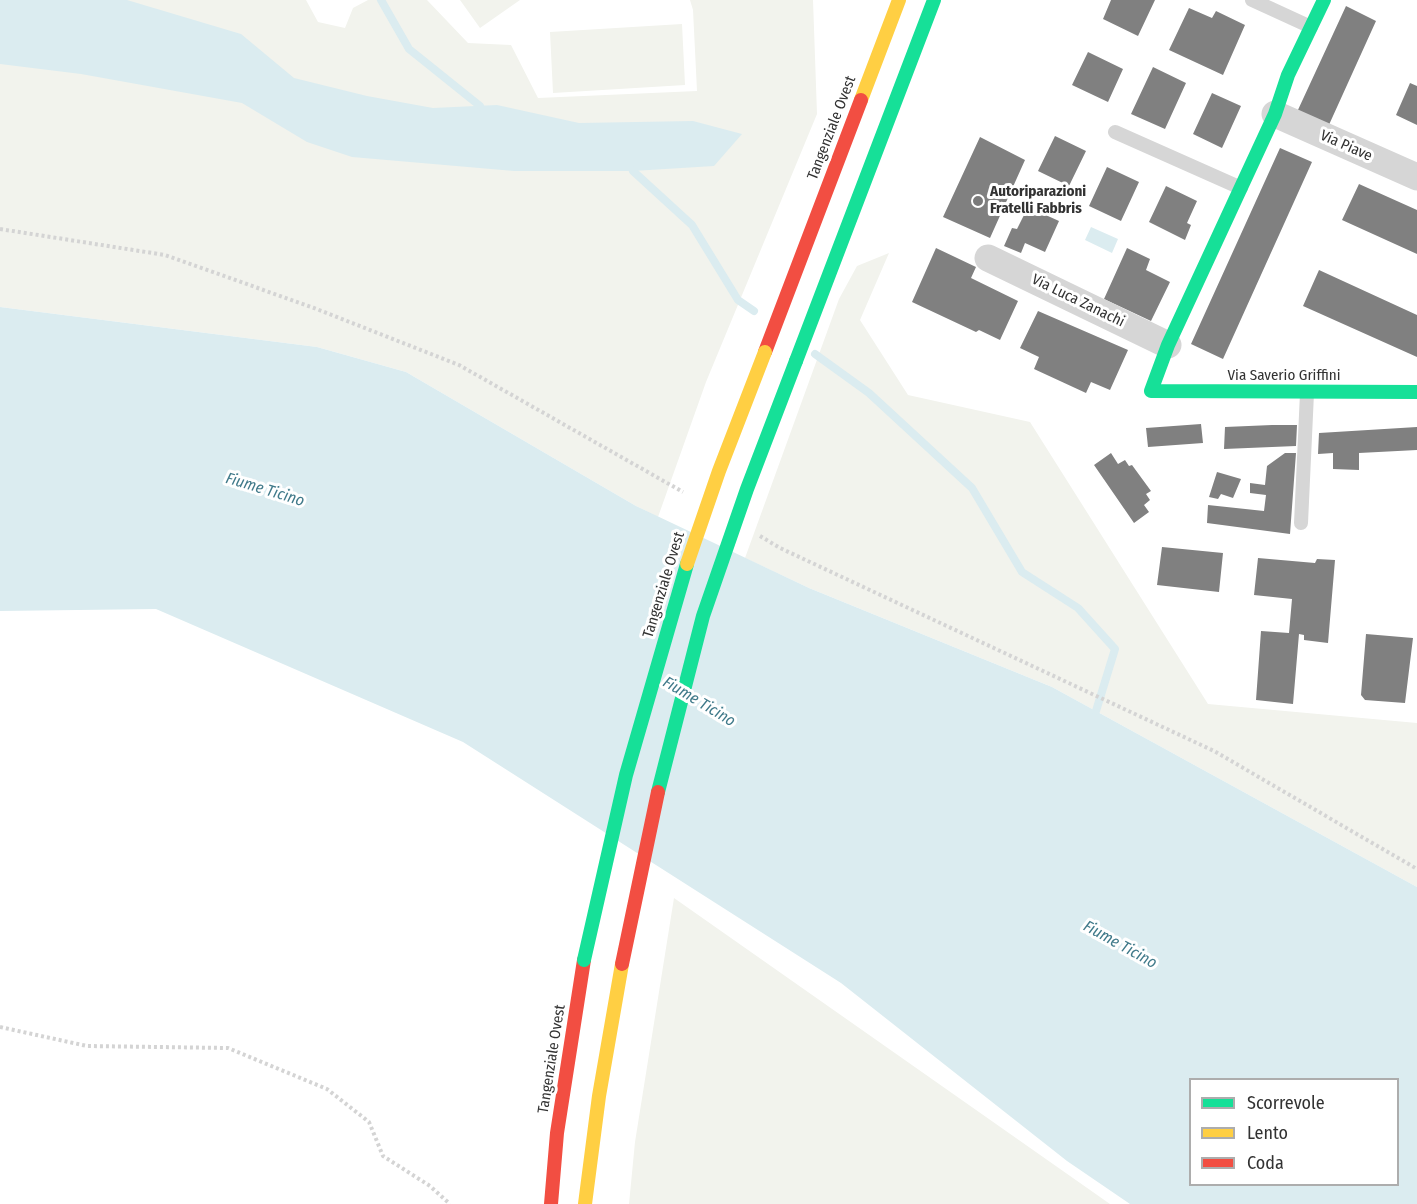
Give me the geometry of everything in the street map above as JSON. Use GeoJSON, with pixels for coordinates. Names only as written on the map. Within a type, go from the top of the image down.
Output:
{"type":"FeatureCollection","features":[{"type":"Feature","properties":{"kind":"main road","name":"Tangenziale Ovest"},"geometry":{"type":"LineString","coordinates":[[551,1204],[557,1132],[584,960],[627,775],[679,585],[719,471],[899,0]]}},
{"type":"Feature","properties":{"kind":"main road"},"geometry":{"type":"LineString","coordinates":[[585,1204],[599,1096],[622,964],[661,778],[703,616],[747,489],[934,0]]}},
{"type":"Feature","properties":{"kind":"main road"},"geometry":{"type":"LineString","coordinates":[[1168,345],[1275,114],[1288,75],[1324,0]]}},
{"type":"Feature","properties":{"kind":"main road","name":"Via Saverio Griffini"},"geometry":{"type":"LineString","coordinates":[[1168,345],[1151,391],[1417,392]]}},
{"type":"Feature","properties":{"kind":"street","name":"Via Piave"},"geometry":{"type":"LineString","coordinates":[[1275,114],[1417,177]]}},
{"type":"Feature","properties":{"kind":"street","name":"Via Luca Zanachi"},"geometry":{"type":"LineString","coordinates":[[988,258],[1168,345]]}},
{"type":"Feature","properties":{"kind":"lane"},"geometry":{"type":"LineString","coordinates":[[1252,0],[1311,27]]}},
{"type":"Feature","properties":{"kind":"lane"},"geometry":{"type":"LineString","coordinates":[[1115,132],[1241,188]]}},
{"type":"Feature","properties":{"kind":"lane"},"geometry":{"type":"LineString","coordinates":[[1301,523],[1307,393]]}},
{"type":"Feature","properties":{"kind":"path"},"geometry":{"type":"LineString","coordinates":[[0,230],[165,255],[314,308],[459,365],[688,495]]}},
{"type":"Feature","properties":{"kind":"path"},"geometry":{"type":"LineString","coordinates":[[760,536],[780,548],[1214,751],[1417,869]]}},
{"type":"Feature","properties":{"kind":"path"},"geometry":{"type":"LineString","coordinates":[[0,1027],[87,1046],[228,1048],[327,1089],[369,1122],[383,1156],[430,1186],[450,1204]]}},
{"type":"Feature","properties":{"kind":"shaded area"},"geometry":{"type":"Polygon","coordinates":[[[0,0],[306,0],[318,22],[345,28],[353,8],[368,0],[427,0],[468,43],[511,45],[538,98],[697,91],[693,10],[690,0],[813,0],[817,114],[706,382],[658,517],[406,372],[317,347],[0,307],[0,0]]]}},
{"type":"Feature","properties":{"kind":"shaded area"},"geometry":{"type":"Polygon","coordinates":[[[460,0],[520,0],[480,28],[460,0]]]}},
{"type":"Feature","properties":{"kind":"shaded area"},"geometry":{"type":"Polygon","coordinates":[[[682,24],[685,85],[553,93],[550,32],[682,24]]]}},
{"type":"Feature","properties":{"kind":"shaded area"},"geometry":{"type":"Polygon","coordinates":[[[889,253],[860,320],[908,395],[1030,422],[1208,704],[1417,723],[1417,887],[1052,687],[809,588],[745,558],[839,299],[857,266],[889,253]]]}},
{"type":"Feature","properties":{"kind":"shaded area"},"geometry":{"type":"Polygon","coordinates":[[[674,898],[1110,1204],[629,1204],[635,1142],[674,898]]]}},
{"type":"Feature","properties":{"kind":"water"},"geometry":{"type":"Polygon","coordinates":[[[0,0],[127,0],[241,34],[294,78],[367,96],[433,108],[497,105],[579,123],[693,121],[742,134],[714,166],[633,171],[514,171],[352,157],[307,142],[242,103],[81,74],[0,64],[0,0]]]}},
{"type":"Feature","properties":{"kind":"water"},"geometry":{"type":"Polygon","coordinates":[[[1091,227],[1118,239],[1112,253],[1085,240],[1091,227]]]}},
{"type":"Feature","properties":{"kind":"water","name":"Fiume Ticino"},"geometry":{"type":"Polygon","coordinates":[[[0,307],[317,347],[406,372],[636,506],[809,588],[1052,687],[1417,887],[1417,1204],[1130,1204],[1067,1161],[841,983],[463,742],[156,609],[0,611],[0,307]]]}},
{"type":"Feature","properties":{"kind":"building"},"geometry":{"type":"Polygon","coordinates":[[[1111,0],[1155,0],[1138,36],[1103,19],[1111,0]]]}},
{"type":"Feature","properties":{"kind":"building"},"geometry":{"type":"Polygon","coordinates":[[[1346,6],[1376,21],[1328,127],[1297,112],[1346,6]]]}},
{"type":"Feature","properties":{"kind":"building"},"geometry":{"type":"Polygon","coordinates":[[[1189,8],[1212,18],[1216,11],[1245,25],[1223,75],[1169,50],[1189,8]]]}},
{"type":"Feature","properties":{"kind":"building"},"geometry":{"type":"Polygon","coordinates":[[[1088,52],[1123,69],[1108,102],[1072,85],[1088,52]]]}},
{"type":"Feature","properties":{"kind":"building"},"geometry":{"type":"Polygon","coordinates":[[[1153,67],[1186,83],[1165,129],[1131,114],[1153,67]]]}},
{"type":"Feature","properties":{"kind":"building"},"geometry":{"type":"Polygon","coordinates":[[[1410,83],[1417,86],[1417,125],[1396,115],[1410,83]]]}},
{"type":"Feature","properties":{"kind":"building"},"geometry":{"type":"Polygon","coordinates":[[[1212,93],[1241,106],[1222,148],[1193,134],[1212,93]]]}},
{"type":"Feature","properties":{"kind":"building"},"geometry":{"type":"Polygon","coordinates":[[[1055,136],[1086,151],[1069,186],[1038,171],[1055,136]]]}},
{"type":"Feature","properties":{"kind":"building","name":"Autoriparazioni Fratelli Fabbris"},"geometry":{"type":"Polygon","coordinates":[[[980,137],[1025,160],[990,238],[943,217],[980,137]]]}},
{"type":"Feature","properties":{"kind":"building"},"geometry":{"type":"Polygon","coordinates":[[[1280,148],[1312,162],[1223,359],[1191,344],[1280,148]]]}},
{"type":"Feature","properties":{"kind":"building"},"geometry":{"type":"Polygon","coordinates":[[[1107,167],[1139,182],[1121,221],[1089,206],[1107,167]]]}},
{"type":"Feature","properties":{"kind":"building"},"geometry":{"type":"Polygon","coordinates":[[[1359,184],[1417,210],[1417,254],[1342,220],[1359,184]]]}},
{"type":"Feature","properties":{"kind":"building"},"geometry":{"type":"Polygon","coordinates":[[[1166,186],[1197,201],[1187,223],[1191,225],[1185,240],[1149,222],[1166,186]]]}},
{"type":"Feature","properties":{"kind":"building"},"geometry":{"type":"Polygon","coordinates":[[[1028,207],[1059,221],[1045,252],[1025,243],[1021,253],[1004,246],[1012,228],[1017,229],[1028,207]]]}},
{"type":"Feature","properties":{"kind":"building"},"geometry":{"type":"Polygon","coordinates":[[[936,248],[976,267],[971,278],[1018,301],[1000,340],[979,330],[976,332],[912,302],[936,248]]]}},
{"type":"Feature","properties":{"kind":"building"},"geometry":{"type":"Polygon","coordinates":[[[1127,248],[1150,259],[1146,270],[1170,282],[1151,321],[1104,299],[1127,248]]]}},
{"type":"Feature","properties":{"kind":"building"},"geometry":{"type":"Polygon","coordinates":[[[1319,270],[1417,315],[1417,357],[1303,306],[1319,270]]]}},
{"type":"Feature","properties":{"kind":"building"},"geometry":{"type":"Polygon","coordinates":[[[1038,311],[1128,350],[1110,390],[1091,382],[1086,393],[1034,369],[1039,357],[1020,348],[1038,311]]]}},
{"type":"Feature","properties":{"kind":"building"},"geometry":{"type":"Polygon","coordinates":[[[1201,424],[1203,443],[1148,447],[1146,428],[1201,424]]]}},
{"type":"Feature","properties":{"kind":"building"},"geometry":{"type":"Polygon","coordinates":[[[1297,425],[1296,446],[1224,449],[1225,427],[1297,425]]]}},
{"type":"Feature","properties":{"kind":"building"},"geometry":{"type":"Polygon","coordinates":[[[1417,427],[1417,450],[1359,453],[1359,470],[1333,469],[1333,453],[1318,454],[1319,433],[1417,427]]]}},
{"type":"Feature","properties":{"kind":"building"},"geometry":{"type":"Polygon","coordinates":[[[1111,453],[1118,464],[1125,460],[1129,466],[1132,465],[1151,491],[1146,494],[1150,500],[1144,505],[1149,512],[1134,523],[1094,465],[1111,453]]]}},
{"type":"Feature","properties":{"kind":"building"},"geometry":{"type":"Polygon","coordinates":[[[1285,453],[1296,453],[1290,534],[1207,523],[1208,505],[1264,511],[1266,495],[1250,493],[1250,483],[1265,485],[1267,466],[1285,453]]]}},
{"type":"Feature","properties":{"kind":"building"},"geometry":{"type":"Polygon","coordinates":[[[1217,472],[1241,479],[1233,498],[1221,494],[1218,499],[1209,497],[1217,472]]]}},
{"type":"Feature","properties":{"kind":"building"},"geometry":{"type":"Polygon","coordinates":[[[1162,547],[1223,553],[1219,592],[1157,585],[1162,547]]]}},
{"type":"Feature","properties":{"kind":"building"},"geometry":{"type":"Polygon","coordinates":[[[1258,558],[1315,563],[1317,559],[1335,560],[1328,643],[1304,640],[1304,635],[1299,634],[1293,704],[1256,700],[1261,631],[1289,633],[1292,599],[1254,595],[1258,558]]]}},
{"type":"Feature","properties":{"kind":"building"},"geometry":{"type":"Polygon","coordinates":[[[1366,634],[1413,638],[1405,703],[1365,700],[1361,695],[1366,634]]]}},
{"type":"Feature","properties":{"kind":"waterway"},"geometry":{"type":"LineString","coordinates":[[381,0],[409,49],[480,106]]}},
{"type":"Feature","properties":{"kind":"waterway"},"geometry":{"type":"LineString","coordinates":[[633,171],[692,225],[738,300],[754,311]]}},
{"type":"Feature","properties":{"kind":"waterway"},"geometry":{"type":"LineString","coordinates":[[815,354],[869,393],[972,488],[1022,572],[1078,608],[1115,649],[1096,711]]}},
{"type":"Feature","properties":{"kind":"traffic: fast"},"geometry":{"type":"LineString","coordinates":[[796,361],[934,0]]}},
{"type":"Feature","properties":{"kind":"traffic: fast"},"geometry":{"type":"LineString","coordinates":[[1324,0],[1288,75],[1275,114],[1168,345],[1151,391],[1417,392]]}},
{"type":"Feature","properties":{"kind":"traffic: fast"},"geometry":{"type":"LineString","coordinates":[[658,792],[703,616],[747,489],[796,361]]}},
{"type":"Feature","properties":{"kind":"traffic: fast"},"geometry":{"type":"LineString","coordinates":[[584,960],[626,775],[687,564]]}},
{"type":"Feature","properties":{"kind":"traffic: slow"},"geometry":{"type":"LineString","coordinates":[[861,100],[899,0]]}},
{"type":"Feature","properties":{"kind":"traffic: slow"},"geometry":{"type":"LineString","coordinates":[[687,564],[719,471],[765,352]]}},
{"type":"Feature","properties":{"kind":"traffic: slow"},"geometry":{"type":"LineString","coordinates":[[585,1204],[599,1096],[622,964]]}},
{"type":"Feature","properties":{"kind":"traffic: jam"},"geometry":{"type":"LineString","coordinates":[[765,352],[861,100]]}},
{"type":"Feature","properties":{"kind":"traffic: jam"},"geometry":{"type":"LineString","coordinates":[[622,964],[658,792]]}},
{"type":"Feature","properties":{"kind":"traffic: jam"},"geometry":{"type":"LineString","coordinates":[[551,1204],[557,1133],[584,960]]}},
{"type":"Feature","properties":{"kind":"place","name":"Autoriparazioni Fratelli Fabbris"},"geometry":{"type":"Point","coordinates":[978,201]}}]}
